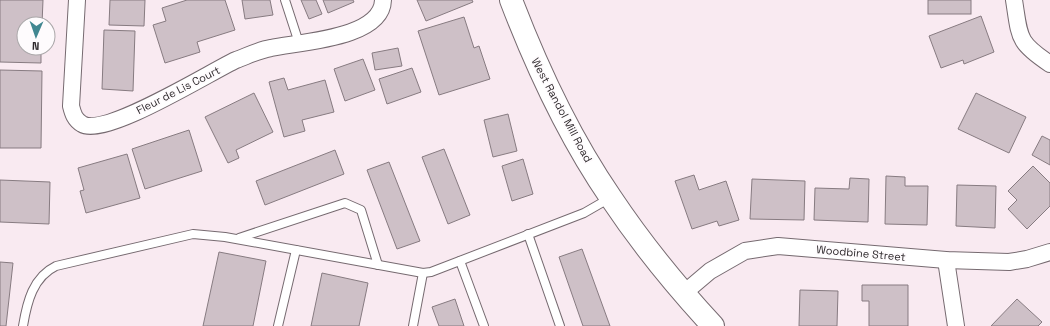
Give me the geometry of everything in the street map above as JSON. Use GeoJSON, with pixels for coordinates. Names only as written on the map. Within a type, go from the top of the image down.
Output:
{"type":"FeatureCollection","features":[{"type":"Feature","properties":{"kind":"main road","name":"West Randol Mill Road"},"geometry":{"type":"LineString","coordinates":[[511,0],[528,45],[573,136],[610,197],[684,294],[713,326]]}},
{"type":"Feature","properties":{"kind":"street","name":"Fleur de Lis Court"},"geometry":{"type":"LineString","coordinates":[[77,0],[71,106],[74,116],[82,124],[87,126],[113,122],[159,102],[237,60],[269,48],[347,34],[367,26],[383,6],[383,0]]}},
{"type":"Feature","properties":{"kind":"street"},"geometry":{"type":"LineString","coordinates":[[1014,0],[1019,31],[1023,43],[1033,53],[1050,64]]}},
{"type":"Feature","properties":{"kind":"street","name":"Woodbine Street"},"geometry":{"type":"LineString","coordinates":[[684,294],[710,272],[745,251],[778,246],[946,260],[1009,262],[1027,259],[1050,252]]}},
{"type":"Feature","properties":{"kind":"street"},"geometry":{"type":"LineString","coordinates":[[946,260],[956,326]]}},
{"type":"Feature","properties":{"kind":"lane"},"geometry":{"type":"LineString","coordinates":[[285,0],[299,43]]}},
{"type":"Feature","properties":{"kind":"lane"},"geometry":{"type":"LineString","coordinates":[[23,326],[28,299],[48,270],[56,266],[193,234],[208,234],[423,273],[431,272],[584,213],[610,197]]}},
{"type":"Feature","properties":{"kind":"lane"},"geometry":{"type":"LineString","coordinates":[[237,239],[345,203],[360,210],[378,265]]}},
{"type":"Feature","properties":{"kind":"lane"},"geometry":{"type":"LineString","coordinates":[[528,234],[560,326]]}},
{"type":"Feature","properties":{"kind":"lane"},"geometry":{"type":"LineString","coordinates":[[278,326],[296,250]]}},
{"type":"Feature","properties":{"kind":"lane"},"geometry":{"type":"LineString","coordinates":[[460,261],[484,326]]}},
{"type":"Feature","properties":{"kind":"lane"},"geometry":{"type":"LineString","coordinates":[[413,326],[423,273]]}},
{"type":"Feature","properties":{"kind":"building"},"geometry":{"type":"Polygon","coordinates":[[[0,0],[43,0],[42,16],[16,16],[16,56],[41,56],[41,63],[0,62],[0,0]]]}},
{"type":"Feature","properties":{"kind":"building"},"geometry":{"type":"Polygon","coordinates":[[[110,0],[145,0],[144,26],[109,25],[110,0]]]}},
{"type":"Feature","properties":{"kind":"building"},"geometry":{"type":"Polygon","coordinates":[[[187,0],[225,0],[235,30],[197,42],[200,52],[165,63],[153,25],[166,21],[162,8],[187,0]]]}},
{"type":"Feature","properties":{"kind":"building"},"geometry":{"type":"Polygon","coordinates":[[[242,0],[270,0],[273,15],[245,19],[242,0]]]}},
{"type":"Feature","properties":{"kind":"building"},"geometry":{"type":"Polygon","coordinates":[[[301,0],[316,0],[322,14],[309,19],[301,0]]]}},
{"type":"Feature","properties":{"kind":"building"},"geometry":{"type":"Polygon","coordinates":[[[323,0],[353,0],[354,2],[328,13],[323,0]]]}},
{"type":"Feature","properties":{"kind":"building"},"geometry":{"type":"Polygon","coordinates":[[[417,0],[472,0],[473,2],[426,21],[417,0]]]}},
{"type":"Feature","properties":{"kind":"building"},"geometry":{"type":"Polygon","coordinates":[[[928,0],[971,0],[971,14],[928,14],[928,0]]]}},
{"type":"Feature","properties":{"kind":"building"},"geometry":{"type":"Polygon","coordinates":[[[981,16],[994,52],[964,64],[963,60],[941,68],[929,36],[981,16]]]}},
{"type":"Feature","properties":{"kind":"building"},"geometry":{"type":"Polygon","coordinates":[[[464,17],[474,48],[479,46],[490,79],[439,95],[418,31],[464,17]]]}},
{"type":"Feature","properties":{"kind":"building"},"geometry":{"type":"Polygon","coordinates":[[[104,30],[135,31],[133,91],[102,89],[104,30]]]}},
{"type":"Feature","properties":{"kind":"building"},"geometry":{"type":"Polygon","coordinates":[[[398,48],[402,66],[375,70],[372,53],[398,48]]]}},
{"type":"Feature","properties":{"kind":"building"},"geometry":{"type":"Polygon","coordinates":[[[363,59],[375,90],[345,101],[334,69],[363,59]]]}},
{"type":"Feature","properties":{"kind":"building"},"geometry":{"type":"Polygon","coordinates":[[[412,68],[421,92],[387,104],[379,79],[412,68]]]}},
{"type":"Feature","properties":{"kind":"building"},"geometry":{"type":"Polygon","coordinates":[[[0,70],[42,71],[41,148],[0,148],[0,70]]]}},
{"type":"Feature","properties":{"kind":"building"},"geometry":{"type":"Polygon","coordinates":[[[284,78],[288,90],[325,80],[334,112],[302,120],[305,131],[284,137],[269,82],[284,78]]]}},
{"type":"Feature","properties":{"kind":"building"},"geometry":{"type":"Polygon","coordinates":[[[254,93],[273,132],[236,150],[239,158],[228,163],[205,117],[254,93]]]}},
{"type":"Feature","properties":{"kind":"building"},"geometry":{"type":"Polygon","coordinates":[[[976,93],[1026,117],[1009,153],[958,129],[976,93]]]}},
{"type":"Feature","properties":{"kind":"building"},"geometry":{"type":"Polygon","coordinates":[[[508,114],[517,151],[493,157],[484,120],[508,114]]]}},
{"type":"Feature","properties":{"kind":"building"},"geometry":{"type":"Polygon","coordinates":[[[189,130],[202,171],[145,189],[132,149],[189,130]]]}},
{"type":"Feature","properties":{"kind":"building"},"geometry":{"type":"Polygon","coordinates":[[[1042,136],[1050,140],[1050,165],[1032,155],[1042,136]]]}},
{"type":"Feature","properties":{"kind":"building"},"geometry":{"type":"Polygon","coordinates":[[[444,149],[470,215],[448,224],[422,157],[444,149]]]}},
{"type":"Feature","properties":{"kind":"building"},"geometry":{"type":"Polygon","coordinates":[[[335,150],[344,174],[265,205],[256,181],[335,150]]]}},
{"type":"Feature","properties":{"kind":"building"},"geometry":{"type":"Polygon","coordinates":[[[127,154],[140,198],[86,213],[80,191],[84,190],[78,168],[127,154]]]}},
{"type":"Feature","properties":{"kind":"building"},"geometry":{"type":"Polygon","coordinates":[[[523,159],[533,194],[512,201],[502,166],[523,159]]]}},
{"type":"Feature","properties":{"kind":"building"},"geometry":{"type":"Polygon","coordinates":[[[389,162],[420,241],[397,249],[367,170],[389,162]]]}},
{"type":"Feature","properties":{"kind":"building"},"geometry":{"type":"Polygon","coordinates":[[[1033,166],[1050,183],[1050,206],[1027,229],[1008,209],[1017,200],[1008,191],[1033,166]]]}},
{"type":"Feature","properties":{"kind":"building"},"geometry":{"type":"Polygon","coordinates":[[[694,175],[699,190],[726,181],[739,220],[719,226],[717,221],[692,229],[675,181],[694,175]]]}},
{"type":"Feature","properties":{"kind":"building"},"geometry":{"type":"Polygon","coordinates":[[[886,176],[905,177],[905,186],[928,186],[927,225],[885,224],[886,176]]]}},
{"type":"Feature","properties":{"kind":"building"},"geometry":{"type":"Polygon","coordinates":[[[850,178],[869,179],[868,222],[814,220],[815,188],[849,189],[850,178]]]}},
{"type":"Feature","properties":{"kind":"building"},"geometry":{"type":"Polygon","coordinates":[[[752,179],[805,181],[804,220],[750,219],[752,179]]]}},
{"type":"Feature","properties":{"kind":"building"},"geometry":{"type":"Polygon","coordinates":[[[0,180],[50,182],[49,224],[0,222],[0,180]]]}},
{"type":"Feature","properties":{"kind":"building"},"geometry":{"type":"Polygon","coordinates":[[[957,185],[996,186],[995,228],[956,226],[957,185]]]}},
{"type":"Feature","properties":{"kind":"building"},"geometry":{"type":"Polygon","coordinates":[[[582,249],[610,326],[583,326],[559,257],[582,249]]]}},
{"type":"Feature","properties":{"kind":"building"},"geometry":{"type":"Polygon","coordinates":[[[219,252],[266,261],[253,326],[203,326],[219,252]]]}},
{"type":"Feature","properties":{"kind":"building"},"geometry":{"type":"Polygon","coordinates":[[[0,262],[13,263],[6,326],[0,326],[0,262]]]}},
{"type":"Feature","properties":{"kind":"building"},"geometry":{"type":"Polygon","coordinates":[[[322,273],[368,283],[359,326],[311,326],[322,273]]]}},
{"type":"Feature","properties":{"kind":"building"},"geometry":{"type":"Polygon","coordinates":[[[862,285],[908,285],[908,326],[869,326],[869,301],[862,301],[862,285]]]}},
{"type":"Feature","properties":{"kind":"building"},"geometry":{"type":"Polygon","coordinates":[[[800,290],[838,291],[837,326],[799,326],[800,290]]]}},
{"type":"Feature","properties":{"kind":"building"},"geometry":{"type":"Polygon","coordinates":[[[455,299],[464,326],[439,326],[432,307],[455,299]]]}},
{"type":"Feature","properties":{"kind":"building"},"geometry":{"type":"Polygon","coordinates":[[[1017,299],[1042,322],[1038,326],[991,326],[1017,299]]]}}]}
